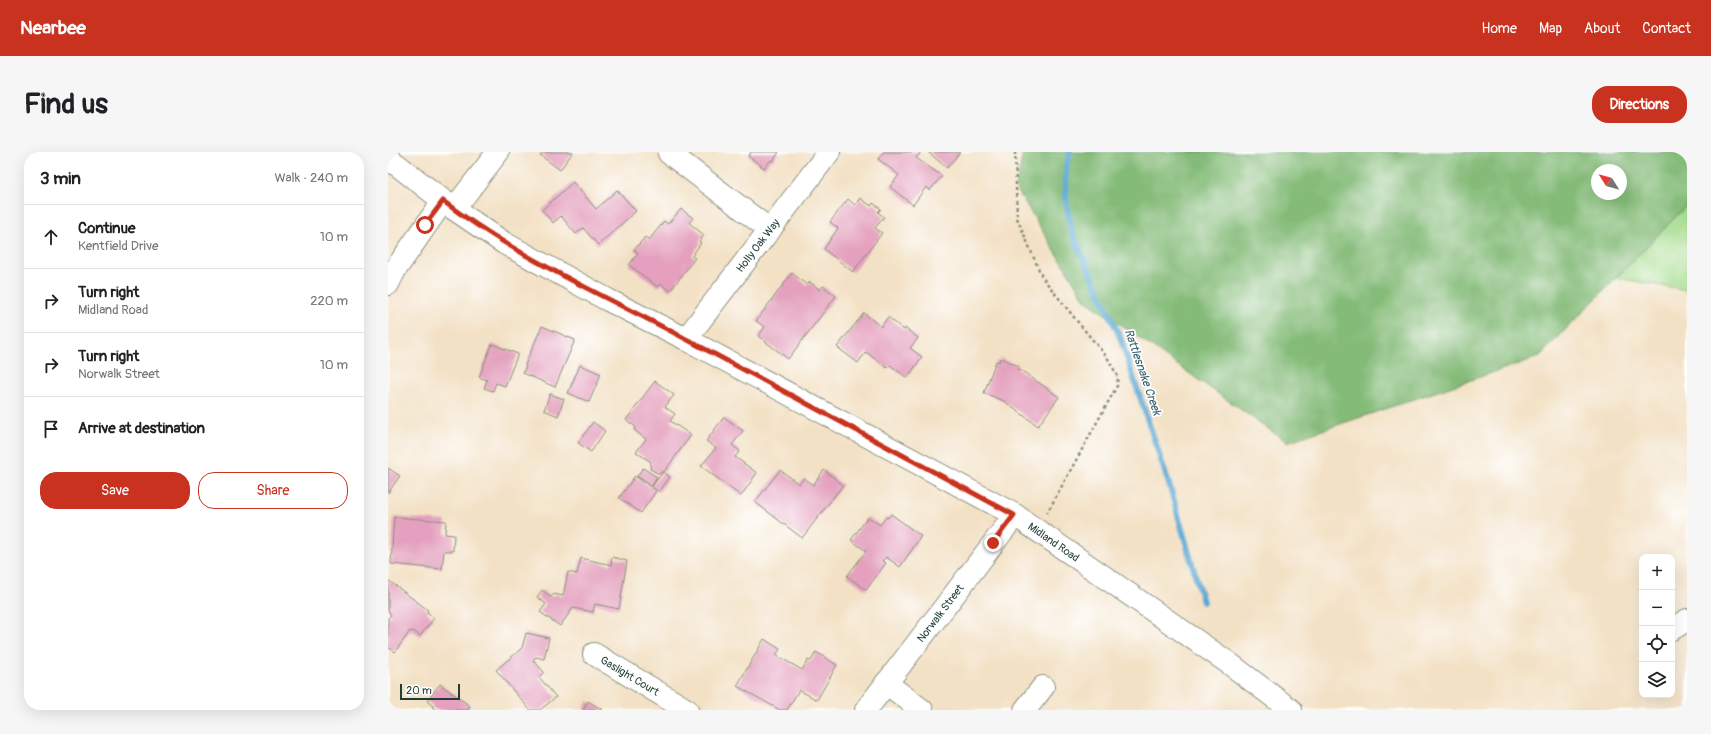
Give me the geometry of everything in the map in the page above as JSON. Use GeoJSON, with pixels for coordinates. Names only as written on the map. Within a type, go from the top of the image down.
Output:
{"type":"FeatureCollection","features":[{"type":"Feature","properties":{"kind":"main road"},"geometry":{"type":"LineString","coordinates":[[388,284],[399,264],[449,205],[498,152]]}},
{"type":"Feature","properties":{"kind":"main road","name":"Holly Oak Way"},"geometry":{"type":"LineString","coordinates":[[686,339],[829,152]]}},
{"type":"Feature","properties":{"kind":"main road"},"geometry":{"type":"LineString","coordinates":[[669,153],[770,230]]}},
{"type":"Feature","properties":{"kind":"main road","name":"Midland Road"},"geometry":{"type":"LineString","coordinates":[[388,158],[449,205],[510,246],[608,300],[686,339],[1014,515],[1230,664],[1291,710]]}},
{"type":"Feature","properties":{"kind":"main road","name":"Norwalk Street"},"geometry":{"type":"LineString","coordinates":[[866,710],[1014,515]]}},
{"type":"Feature","properties":{"kind":"main road"},"geometry":{"type":"LineString","coordinates":[[1675,627],[1687,620]]}},
{"type":"Feature","properties":{"kind":"main road","name":"Gaslight Court"},"geometry":{"type":"LineString","coordinates":[[594,654],[687,710]]}},
{"type":"Feature","properties":{"kind":"main road"},"geometry":{"type":"LineString","coordinates":[[886,683],[922,710]]}},
{"type":"Feature","properties":{"kind":"main road"},"geometry":{"type":"LineString","coordinates":[[1026,710],[1043,687]]}},
{"type":"Feature","properties":{"kind":"path"},"geometry":{"type":"LineString","coordinates":[[1015,152],[1017,218],[1042,277],[1107,357],[1118,377],[1117,386],[1049,509],[1035,529]]}},
{"type":"Feature","properties":{"kind":"green space"},"geometry":{"type":"Polygon","coordinates":[[[1023,152],[1687,152],[1687,205],[1539,357],[1287,442],[1085,300],[1016,188],[1023,152]]]}},
{"type":"Feature","properties":{"kind":"green space"},"geometry":{"type":"Polygon","coordinates":[[[1687,205],[1687,290],[1616,278],[1687,205]]]}},
{"type":"Feature","properties":{"kind":"building"},"geometry":{"type":"Polygon","coordinates":[[[543,152],[573,152],[560,170],[540,155],[543,152]]]}},
{"type":"Feature","properties":{"kind":"building"},"geometry":{"type":"Polygon","coordinates":[[[751,152],[779,152],[773,161],[771,160],[764,168],[748,156],[751,152]]]}},
{"type":"Feature","properties":{"kind":"building"},"geometry":{"type":"Polygon","coordinates":[[[883,152],[921,152],[916,158],[942,176],[930,190],[926,187],[913,205],[890,187],[899,175],[878,159],[883,152]]]}},
{"type":"Feature","properties":{"kind":"building"},"geometry":{"type":"Polygon","coordinates":[[[928,152],[960,152],[947,168],[928,152]]]}},
{"type":"Feature","properties":{"kind":"building"},"geometry":{"type":"Polygon","coordinates":[[[573,182],[596,209],[617,190],[636,211],[598,245],[583,228],[576,234],[561,216],[553,223],[542,210],[573,182]]]}},
{"type":"Feature","properties":{"kind":"building"},"geometry":{"type":"Polygon","coordinates":[[[860,198],[871,206],[873,203],[881,209],[878,212],[884,217],[875,228],[882,233],[853,272],[824,249],[838,228],[830,222],[848,199],[855,205],[860,198]]]}},
{"type":"Feature","properties":{"kind":"building"},"geometry":{"type":"Polygon","coordinates":[[[681,209],[693,218],[689,223],[704,235],[699,242],[701,243],[692,256],[695,258],[670,291],[661,284],[658,287],[629,265],[638,253],[634,250],[645,237],[649,240],[664,221],[668,224],[681,209]]]}},
{"type":"Feature","properties":{"kind":"building"},"geometry":{"type":"Polygon","coordinates":[[[792,273],[807,285],[810,282],[820,290],[823,286],[836,296],[788,359],[758,336],[765,327],[756,321],[792,273]]]}},
{"type":"Feature","properties":{"kind":"building"},"geometry":{"type":"Polygon","coordinates":[[[864,313],[881,327],[888,317],[904,330],[905,328],[918,338],[910,348],[922,357],[907,378],[890,365],[887,368],[866,352],[858,363],[837,347],[864,313]]]}},
{"type":"Feature","properties":{"kind":"building"},"geometry":{"type":"Polygon","coordinates":[[[542,326],[575,340],[555,387],[523,373],[542,326]]]}},
{"type":"Feature","properties":{"kind":"building"},"geometry":{"type":"Polygon","coordinates":[[[492,344],[518,354],[505,386],[496,383],[493,391],[484,388],[487,380],[479,377],[492,344]]]}},
{"type":"Feature","properties":{"kind":"building"},"geometry":{"type":"Polygon","coordinates":[[[1000,358],[1019,366],[1017,369],[1059,397],[1038,426],[1004,401],[984,393],[996,361],[999,362],[1000,358]]]}},
{"type":"Feature","properties":{"kind":"building"},"geometry":{"type":"Polygon","coordinates":[[[580,365],[601,374],[589,402],[568,393],[580,365]]]}},
{"type":"Feature","properties":{"kind":"building"},"geometry":{"type":"Polygon","coordinates":[[[655,381],[674,395],[665,407],[675,414],[670,421],[691,435],[664,472],[663,471],[659,474],[650,469],[651,462],[636,452],[646,439],[634,430],[636,427],[626,420],[655,381]]]}},
{"type":"Feature","properties":{"kind":"building"},"geometry":{"type":"Polygon","coordinates":[[[550,394],[564,399],[558,416],[544,410],[550,394]]]}},
{"type":"Feature","properties":{"kind":"building"},"geometry":{"type":"Polygon","coordinates":[[[724,417],[743,431],[732,445],[740,451],[735,457],[757,473],[741,496],[701,466],[716,448],[706,441],[724,417]]]}},
{"type":"Feature","properties":{"kind":"building"},"geometry":{"type":"Polygon","coordinates":[[[593,422],[605,431],[591,452],[578,443],[593,422]]]}},
{"type":"Feature","properties":{"kind":"building"},"geometry":{"type":"Polygon","coordinates":[[[388,468],[400,476],[388,493],[388,468]]]}},
{"type":"Feature","properties":{"kind":"building"},"geometry":{"type":"Polygon","coordinates":[[[643,468],[657,477],[652,486],[637,476],[643,468]]]}},
{"type":"Feature","properties":{"kind":"building"},"geometry":{"type":"Polygon","coordinates":[[[780,470],[799,484],[804,478],[813,485],[824,470],[843,485],[802,538],[755,502],[780,470]]]}},
{"type":"Feature","properties":{"kind":"building"},"geometry":{"type":"Polygon","coordinates":[[[663,472],[670,477],[659,492],[652,486],[663,472]]]}},
{"type":"Feature","properties":{"kind":"building"},"geometry":{"type":"Polygon","coordinates":[[[635,476],[656,491],[641,513],[619,498],[635,476]]]}},
{"type":"Feature","properties":{"kind":"building"},"geometry":{"type":"Polygon","coordinates":[[[891,514],[921,536],[900,567],[886,557],[882,561],[886,563],[866,590],[847,576],[866,551],[851,540],[868,517],[880,525],[886,517],[888,518],[891,514]]]}},
{"type":"Feature","properties":{"kind":"building"},"geometry":{"type":"Polygon","coordinates":[[[394,517],[446,521],[445,534],[454,535],[453,551],[444,551],[442,569],[391,564],[394,517]]]}},
{"type":"Feature","properties":{"kind":"building"},"geometry":{"type":"Polygon","coordinates":[[[612,557],[627,561],[619,609],[595,604],[593,612],[573,608],[560,626],[540,612],[546,604],[537,597],[542,590],[551,597],[554,594],[563,596],[568,572],[577,574],[581,558],[611,565],[612,557]]]}},
{"type":"Feature","properties":{"kind":"building"},"geometry":{"type":"Polygon","coordinates":[[[388,580],[428,610],[427,612],[434,618],[420,636],[413,631],[410,631],[395,652],[388,647],[388,618],[391,615],[388,610],[388,580]]]}},
{"type":"Feature","properties":{"kind":"building"},"geometry":{"type":"Polygon","coordinates":[[[526,633],[549,638],[544,659],[536,657],[533,660],[544,672],[539,677],[556,697],[540,710],[530,710],[496,670],[522,648],[526,633]]]}},
{"type":"Feature","properties":{"kind":"building"},"geometry":{"type":"Polygon","coordinates":[[[764,639],[780,649],[776,655],[802,670],[808,660],[811,661],[816,652],[837,665],[817,700],[799,690],[787,710],[780,710],[737,686],[764,639]]]}},
{"type":"Feature","properties":{"kind":"building"},"geometry":{"type":"Polygon","coordinates":[[[440,684],[470,706],[468,710],[436,710],[432,707],[433,706],[427,701],[440,684]]]}},
{"type":"Feature","properties":{"kind":"building"},"geometry":{"type":"Polygon","coordinates":[[[588,701],[603,710],[583,710],[588,701]]]}},
{"type":"Feature","properties":{"kind":"waterway","name":"Rattlesnake Creek"},"geometry":{"type":"LineString","coordinates":[[1070,152],[1066,166],[1066,200],[1072,233],[1120,337],[1170,487],[1203,602]]}},
{"type":"Feature","properties":{"kind":"route"},"geometry":{"type":"LineString","coordinates":[[425,225],[443,201],[504,243],[608,300],[686,339],[1014,515],[993,543]]}}]}
